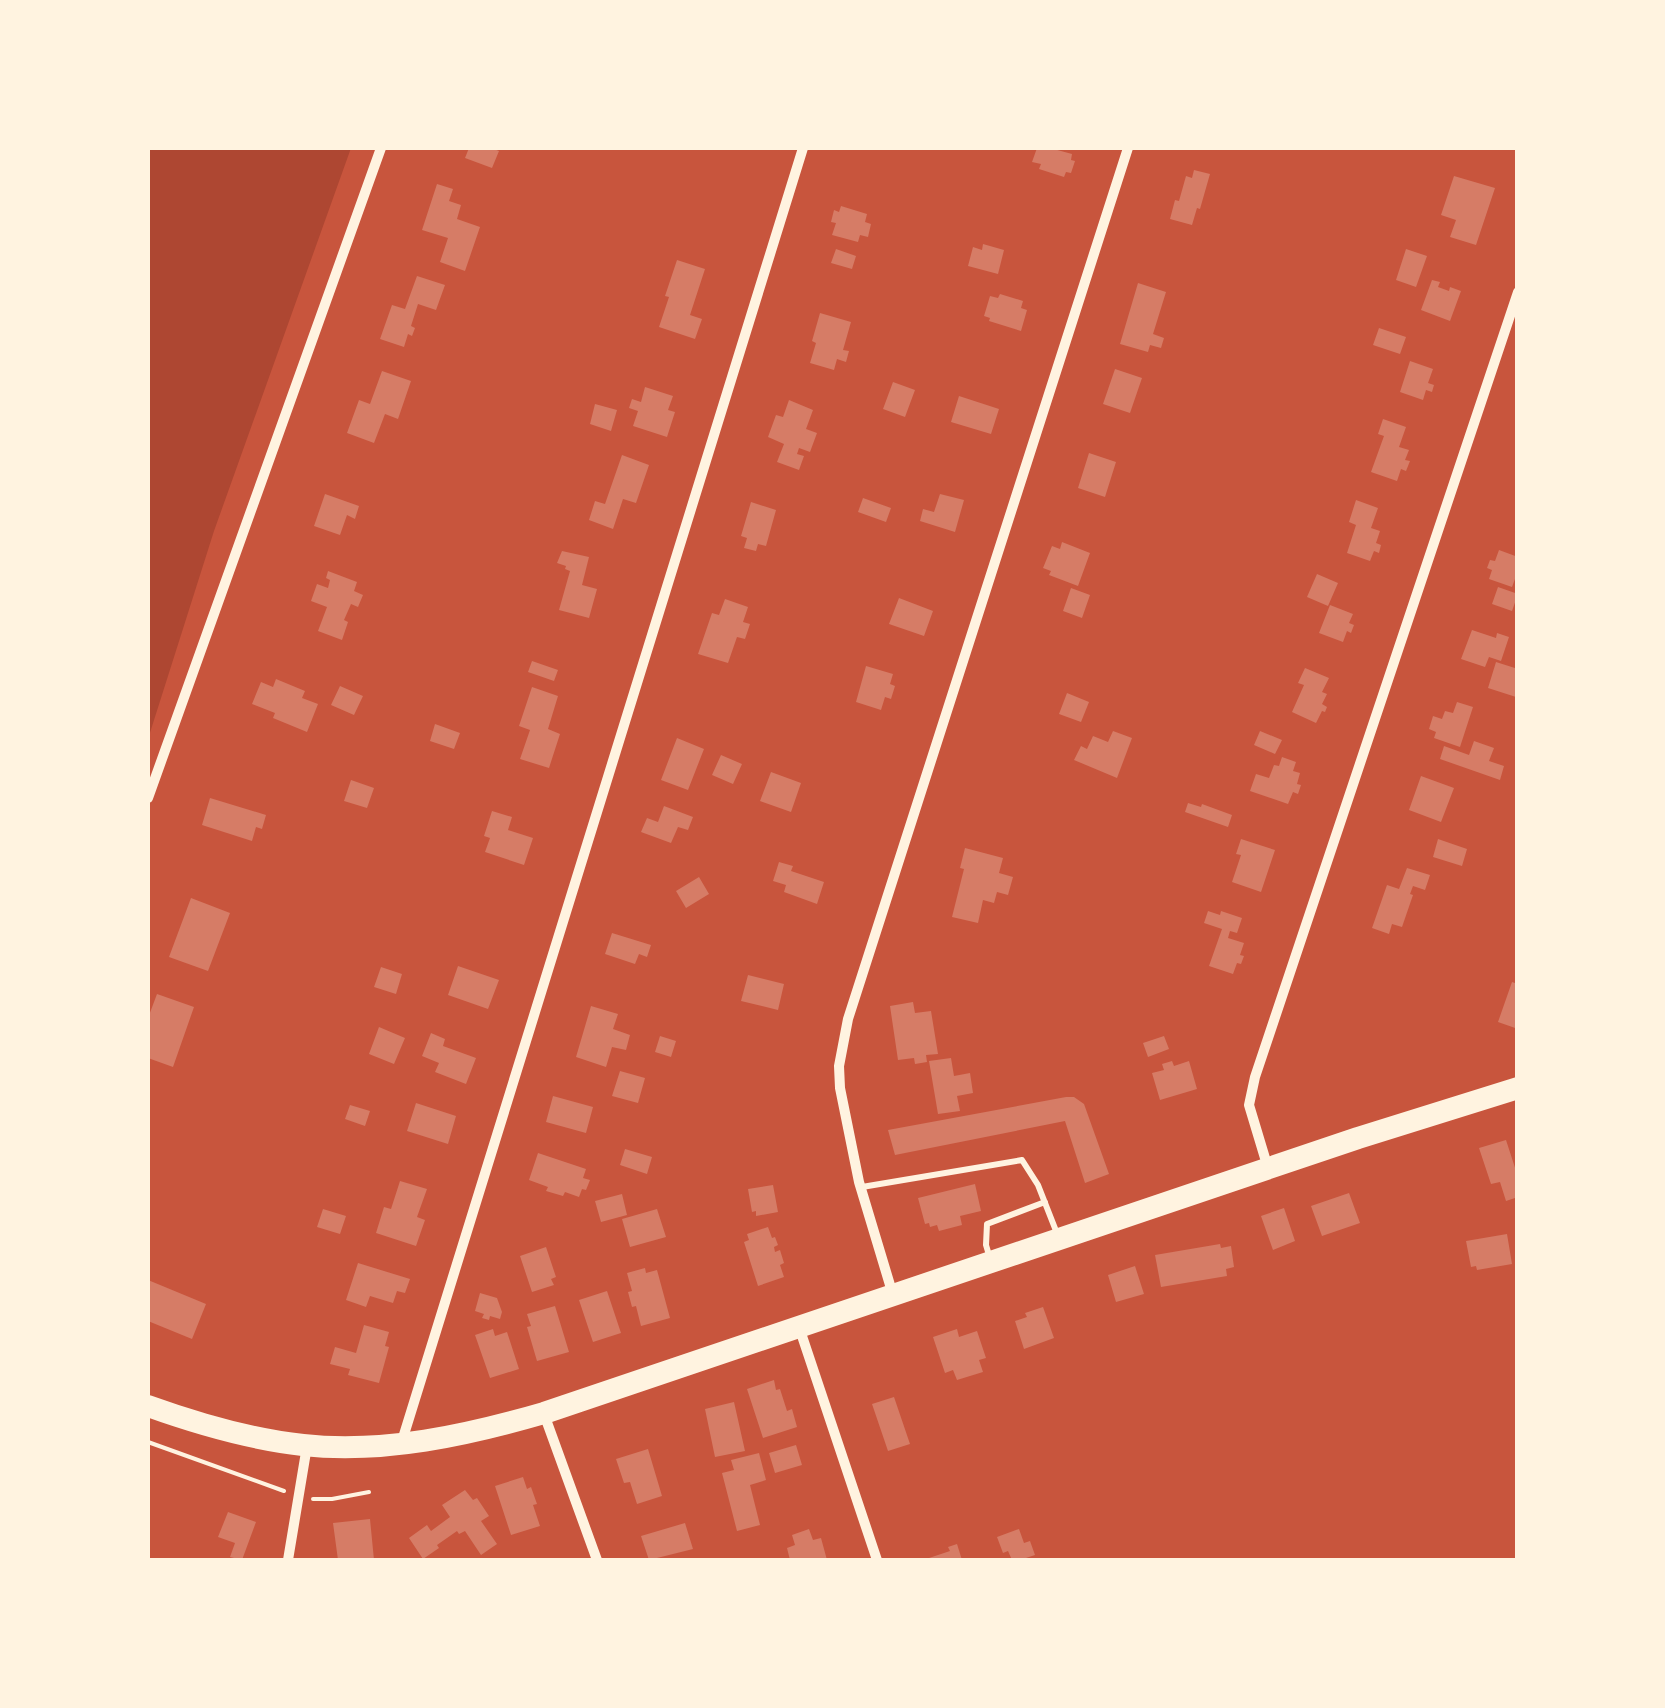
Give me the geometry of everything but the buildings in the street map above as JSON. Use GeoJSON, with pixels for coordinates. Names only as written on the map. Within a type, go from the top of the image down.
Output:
{"type":"FeatureCollection","features":[{"type":"Feature","properties":{"kind":"main road"},"geometry":{"type":"LineString","coordinates":[[148,1406],[212,1428],[307,1445],[402,1443],[473,1432],[544,1413],[1268,1168],[1518,1088]]}},
{"type":"Feature","properties":{"kind":"street"},"geometry":{"type":"LineString","coordinates":[[148,798],[380,148]]}},
{"type":"Feature","properties":{"kind":"street"},"geometry":{"type":"LineString","coordinates":[[402,1443],[804,148]]}},
{"type":"Feature","properties":{"kind":"street"},"geometry":{"type":"LineString","coordinates":[[893,1295],[860,1188],[840,1088],[839,1066],[848,1019],[1128,148]]}},
{"type":"Feature","properties":{"kind":"street"},"geometry":{"type":"LineString","coordinates":[[1268,1168],[1249,1105],[1255,1078],[1518,292]]}},
{"type":"Feature","properties":{"kind":"street"},"geometry":{"type":"LineString","coordinates":[[799,1326],[877,1560]]}},
{"type":"Feature","properties":{"kind":"street"},"geometry":{"type":"LineString","coordinates":[[544,1413],[597,1560]]}},
{"type":"Feature","properties":{"kind":"street"},"geometry":{"type":"LineString","coordinates":[[288,1560],[307,1445]]}},
{"type":"Feature","properties":{"kind":"lane"},"geometry":{"type":"LineString","coordinates":[[860,1188],[1022,1160],[1038,1185],[1060,1239]]}},
{"type":"Feature","properties":{"kind":"lane"},"geometry":{"type":"LineString","coordinates":[[992,1262],[986,1244],[987,1224],[1045,1202]]}},
{"type":"Feature","properties":{"kind":"path"},"geometry":{"type":"LineString","coordinates":[[148,1442],[281,1490]]}},
{"type":"Feature","properties":{"kind":"path"},"geometry":{"type":"LineString","coordinates":[[317,1500],[369,1492]]}},
{"type":"Feature","properties":{"kind":"shaded area"},"geometry":{"type":"Polygon","coordinates":[[[148,148],[351,148],[214,531],[148,739],[148,148]]]}}]}
